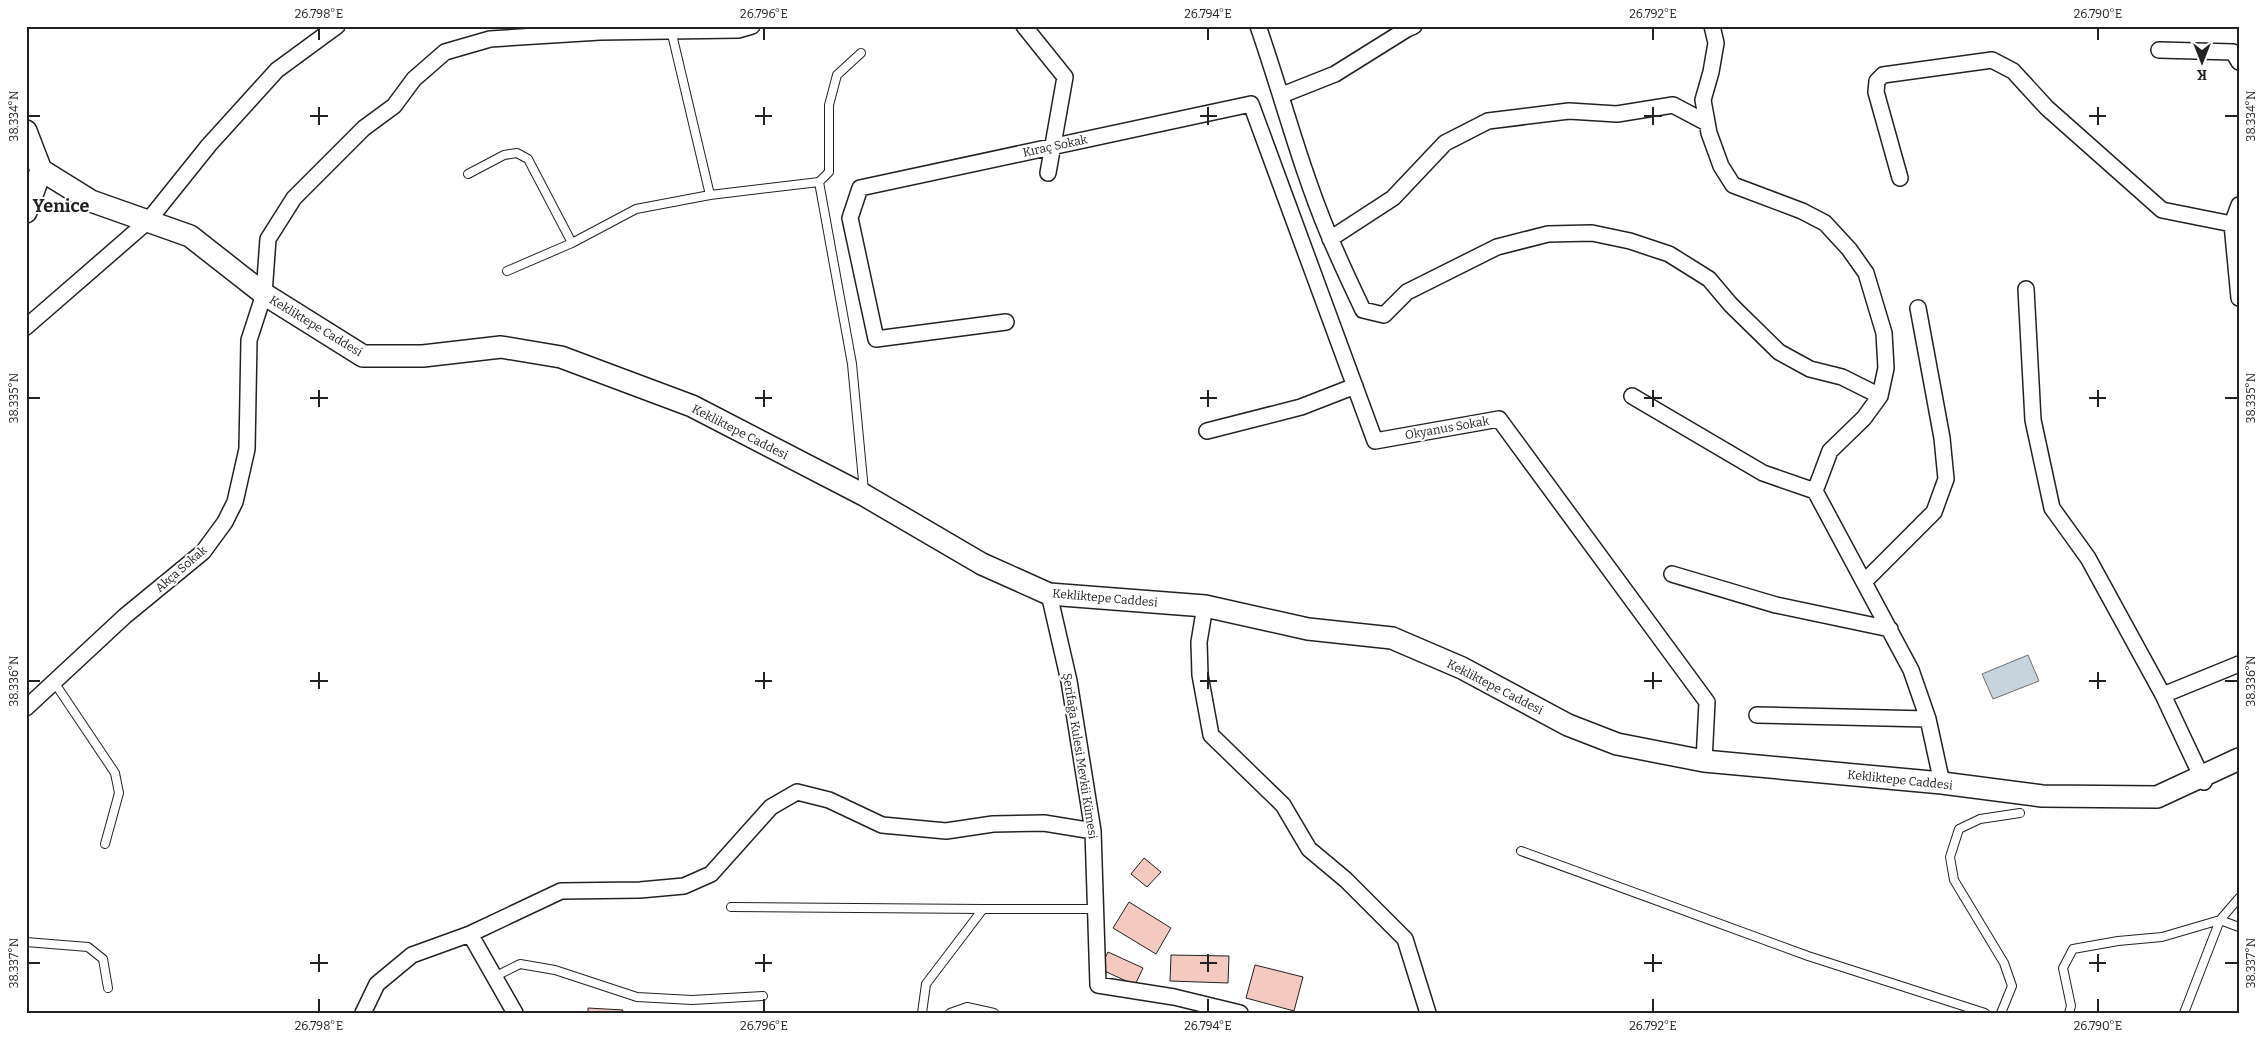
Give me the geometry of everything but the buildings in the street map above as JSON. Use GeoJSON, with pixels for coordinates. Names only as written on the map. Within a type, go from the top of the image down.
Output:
{"type":"FeatureCollection","features":[{"type":"Feature","properties":{"kind":"street"},"geometry":{"type":"LineString","coordinates":[[26,326],[148,221],[208,145],[277,70],[337,26]]}},
{"type":"Feature","properties":{"kind":"street","name":"Akça Sokak"},"geometry":{"type":"LineString","coordinates":[[26,708],[125,616],[202,552],[225,522],[235,502],[247,449],[249,340],[264,294],[268,238],[294,198],[364,128],[394,106],[414,79],[445,52],[490,39],[649,28],[671,30],[738,30],[752,26]]}},
{"type":"Feature","properties":{"kind":"street"},"geometry":{"type":"LineString","coordinates":[[1024,26],[1065,77],[1048,173]]}},
{"type":"Feature","properties":{"kind":"street"},"geometry":{"type":"LineString","coordinates":[[1258,26],[1282,95],[1298,152],[1330,239],[1363,310],[1384,315],[1407,292],[1497,247],[1548,234],[1592,234],[1630,240],[1669,254],[1709,279],[1731,305],[1779,352],[1810,369],[1842,377],[1880,396]]}},
{"type":"Feature","properties":{"kind":"street"},"geometry":{"type":"LineString","coordinates":[[1282,95],[1335,74],[1407,28],[1414,26]]}},
{"type":"Feature","properties":{"kind":"street"},"geometry":{"type":"LineString","coordinates":[[1712,26],[1716,43],[1711,72],[1703,100],[1707,123],[1721,166],[1733,185],[1802,211],[1825,223],[1849,249],[1866,273],[1884,332],[1886,368],[1880,396],[1864,418],[1830,450],[1815,491]]}},
{"type":"Feature","properties":{"kind":"street"},"geometry":{"type":"LineString","coordinates":[[2158,50],[2232,52],[2239,62]]}},
{"type":"Feature","properties":{"kind":"street"},"geometry":{"type":"LineString","coordinates":[[1900,178],[1876,92],[1877,81],[1883,75],[1992,60],[2013,71],[2047,108],[2162,210],[2236,222]]}},
{"type":"Feature","properties":{"kind":"street","name":"Kıraç Sokak"},"geometry":{"type":"LineString","coordinates":[[1006,322],[876,339],[850,218],[860,188],[1250,104]]}},
{"type":"Feature","properties":{"kind":"street","name":"Okyanus Sokak"},"geometry":{"type":"LineString","coordinates":[[1250,104],[1375,441],[1499,420],[1707,702],[1704,761]]}},
{"type":"Feature","properties":{"kind":"street"},"geometry":{"type":"LineString","coordinates":[[1330,239],[1393,198],[1445,143],[1488,120],[1569,111],[1617,114],[1673,105],[1707,123]]}},
{"type":"Feature","properties":{"kind":"street"},"geometry":{"type":"LineString","coordinates":[[26,131],[41,170],[26,212]]}},
{"type":"Feature","properties":{"kind":"street","name":"Kekliktepe Caddesi"},"geometry":{"type":"LineString","coordinates":[[41,170],[91,201],[190,236],[264,294],[363,356],[423,356],[501,347],[561,357],[692,406],[864,495],[982,564],[1049,594],[1205,606],[1308,630],[1392,638],[1462,668],[1568,725],[1617,744],[1704,761],[1942,783],[2042,796],[2156,797],[2202,779],[2239,758]]}},
{"type":"Feature","properties":{"kind":"street"},"geometry":{"type":"LineString","coordinates":[[2239,205],[2236,222],[2239,298]]}},
{"type":"Feature","properties":{"kind":"street"},"geometry":{"type":"LineString","coordinates":[[2026,288],[2033,420],[2052,508],[2088,558],[2163,695],[2202,779]]}},
{"type":"Feature","properties":{"kind":"street"},"geometry":{"type":"LineString","coordinates":[[1865,581],[1934,512],[1946,479],[1942,438],[1918,308]]}},
{"type":"Feature","properties":{"kind":"street"},"geometry":{"type":"LineString","coordinates":[[1207,431],[1301,407],[1355,386]]}},
{"type":"Feature","properties":{"kind":"street"},"geometry":{"type":"LineString","coordinates":[[1632,396],[1764,473],[1815,491],[1865,581],[1911,670],[1928,719],[1942,783]]}},
{"type":"Feature","properties":{"kind":"street"},"geometry":{"type":"LineString","coordinates":[[1672,574],[1776,605],[1890,630]]}},
{"type":"Feature","properties":{"kind":"street","name":"Şerifağa Kulesi Mevkii Kümesi"},"geometry":{"type":"LineString","coordinates":[[1049,594],[1069,680],[1093,831],[1098,985],[1174,997],[1240,1013]]}},
{"type":"Feature","properties":{"kind":"street"},"geometry":{"type":"LineString","coordinates":[[1205,606],[1198,642],[1200,675],[1210,735],[1283,805],[1309,848],[1346,880],[1405,938],[1428,1013]]}},
{"type":"Feature","properties":{"kind":"street"},"geometry":{"type":"LineString","coordinates":[[2163,695],[2239,664]]}},
{"type":"Feature","properties":{"kind":"street"},"geometry":{"type":"LineString","coordinates":[[1757,715],[1928,719]]}},
{"type":"Feature","properties":{"kind":"street"},"geometry":{"type":"LineString","coordinates":[[363,1013],[377,984],[412,955],[470,934],[561,890],[640,890],[684,886],[711,874],[771,807],[797,792],[830,800],[882,825],[946,831],[993,824],[1044,823],[1093,831]]}},
{"type":"Feature","properties":{"kind":"street"},"geometry":{"type":"LineString","coordinates":[[470,934],[515,1013]]}},
{"type":"Feature","properties":{"kind":"lane"},"geometry":{"type":"LineString","coordinates":[[671,30],[710,195]]}},
{"type":"Feature","properties":{"kind":"lane"},"geometry":{"type":"LineString","coordinates":[[507,271],[572,243],[636,210],[710,195],[820,182],[829,172],[829,105],[837,75],[861,52]]}},
{"type":"Feature","properties":{"kind":"lane"},"geometry":{"type":"LineString","coordinates":[[468,174],[504,155],[517,153],[528,159],[572,243]]}},
{"type":"Feature","properties":{"kind":"lane"},"geometry":{"type":"LineString","coordinates":[[820,182],[852,364],[864,495]]}},
{"type":"Feature","properties":{"kind":"lane"},"geometry":{"type":"LineString","coordinates":[[54,682],[115,773],[119,794],[105,844]]}},
{"type":"Feature","properties":{"kind":"lane"},"geometry":{"type":"LineString","coordinates":[[2001,1013],[2012,986],[2004,962],[1954,880],[1950,857],[1959,829],[1980,819],[2020,813]]}},
{"type":"Feature","properties":{"kind":"lane"},"geometry":{"type":"LineString","coordinates":[[1521,851],[1808,956],[1985,1013]]}},
{"type":"Feature","properties":{"kind":"lane"},"geometry":{"type":"LineString","coordinates":[[2184,1013],[2220,920],[2239,898]]}},
{"type":"Feature","properties":{"kind":"lane"},"geometry":{"type":"LineString","coordinates":[[732,907],[1096,909]]}},
{"type":"Feature","properties":{"kind":"lane"},"geometry":{"type":"LineString","coordinates":[[922,1013],[926,984],[983,909]]}},
{"type":"Feature","properties":{"kind":"lane"},"geometry":{"type":"LineString","coordinates":[[2069,1013],[2071,1006],[2063,968],[2073,949],[2118,941],[2162,937],[2220,920],[2239,927]]}},
{"type":"Feature","properties":{"kind":"lane"},"geometry":{"type":"LineString","coordinates":[[26,942],[88,947],[103,959],[108,988]]}},
{"type":"Feature","properties":{"kind":"lane"},"geometry":{"type":"LineString","coordinates":[[494,977],[520,964],[555,970],[636,997],[692,1000],[763,996]]}},
{"type":"Feature","properties":{"kind":"lane"},"geometry":{"type":"LineString","coordinates":[[950,1013],[967,1007],[994,1013]]}},
{"type":"Feature","properties":{"kind":"shaded area"},"geometry":{"type":"Polygon","coordinates":[[[2028,655],[2039,681],[1993,699],[1982,674],[2028,655]]]}},
{"type":"Feature","properties":{"kind":"district","name":"Yenice"},"geometry":{"type":"Point","coordinates":[61,206]}}]}
